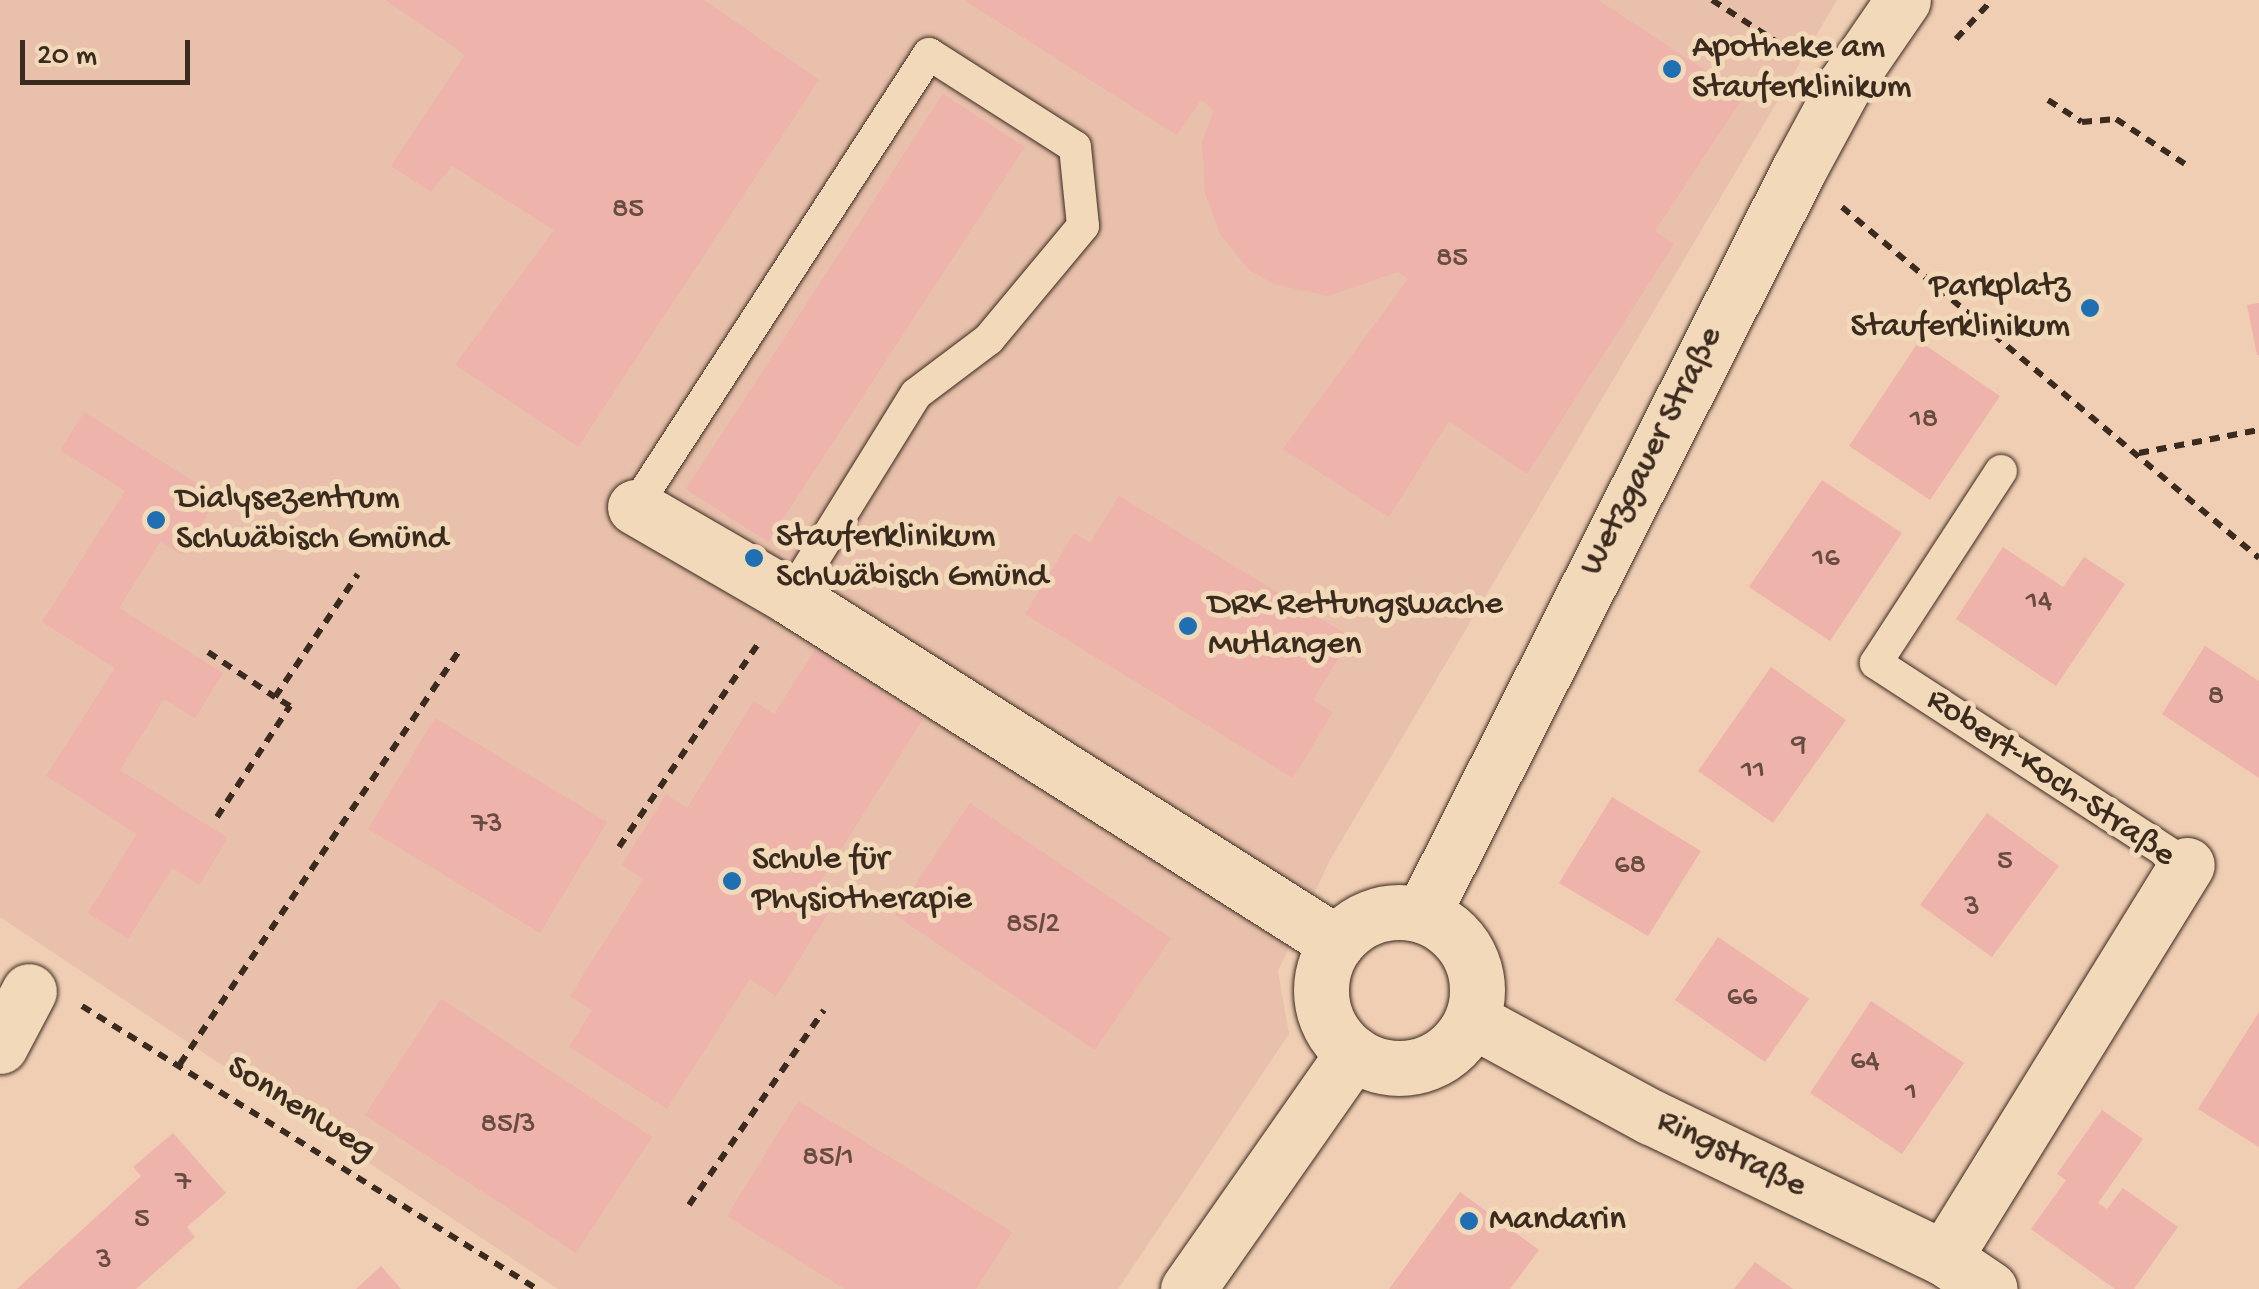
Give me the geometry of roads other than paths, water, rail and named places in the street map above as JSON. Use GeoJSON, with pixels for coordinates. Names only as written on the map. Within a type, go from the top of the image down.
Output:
{"type":"FeatureCollection","features":[{"type":"Feature","properties":{"kind":"street","name":"Wetzgauer Straße"},"geometry":{"type":"LineString","coordinates":[[1422,915],[1798,171],[1844,86],[1904,0]]}},
{"type":"Feature","properties":{"kind":"street"},"geometry":{"type":"LineString","coordinates":[[635,507],[790,597],[1337,943]]}},
{"type":"Feature","properties":{"kind":"street","name":"Robert-Koch-Straße"},"geometry":{"type":"LineString","coordinates":[[1944,1258],[2187,865]]}},
{"type":"Feature","properties":{"kind":"street"},"geometry":{"type":"LineString","coordinates":[[1422,915],[1464,945],[1475,969],[1472,1020],[1442,1056],[1420,1066],[1374,1065],[1353,1053],[1324,1014],[1325,965],[1337,943],[1376,916],[1422,915]]}},
{"type":"Feature","properties":{"kind":"street"},"geometry":{"type":"LineString","coordinates":[[0,1046],[29,990]]}},
{"type":"Feature","properties":{"kind":"street","name":"Ringstraße"},"geometry":{"type":"LineString","coordinates":[[1472,1020],[1650,1117],[1944,1258],[1990,1289]]}},
{"type":"Feature","properties":{"kind":"street"},"geometry":{"type":"LineString","coordinates":[[1188,1289],[1353,1053]]}},
{"type":"Feature","properties":{"kind":"lane"},"geometry":{"type":"LineString","coordinates":[[635,507],[929,54],[1074,148],[1083,226],[989,339],[916,394],[790,597]]}},
{"type":"Feature","properties":{"kind":"lane","name":"Robert-Koch-Straße"},"geometry":{"type":"LineString","coordinates":[[2001,470],[1876,663],[2187,865]]}},
{"type":"Feature","properties":{"kind":"place","name":"Apotheke am Stauferklinikum"},"geometry":{"type":"Point","coordinates":[1672,69]}},
{"type":"Feature","properties":{"kind":"place","name":"Parkplatz Stauferklinikum"},"geometry":{"type":"Point","coordinates":[2090,308]}},
{"type":"Feature","properties":{"kind":"place","name":"Dialysezentrum Schwäbisch Gmünd"},"geometry":{"type":"Point","coordinates":[156,520]}},
{"type":"Feature","properties":{"kind":"place","name":"Stauferklinikum Schwäbisch Gmünd"},"geometry":{"type":"Point","coordinates":[754,558]}},
{"type":"Feature","properties":{"kind":"place","name":"DRK Rettungswache Mutlangen"},"geometry":{"type":"Point","coordinates":[1188,626]}},
{"type":"Feature","properties":{"kind":"place","name":"Schule für Physiotherapie"},"geometry":{"type":"Point","coordinates":[732,881]}},
{"type":"Feature","properties":{"kind":"place","name":"Mandarin"},"geometry":{"type":"Point","coordinates":[1469,1221]}}]}
